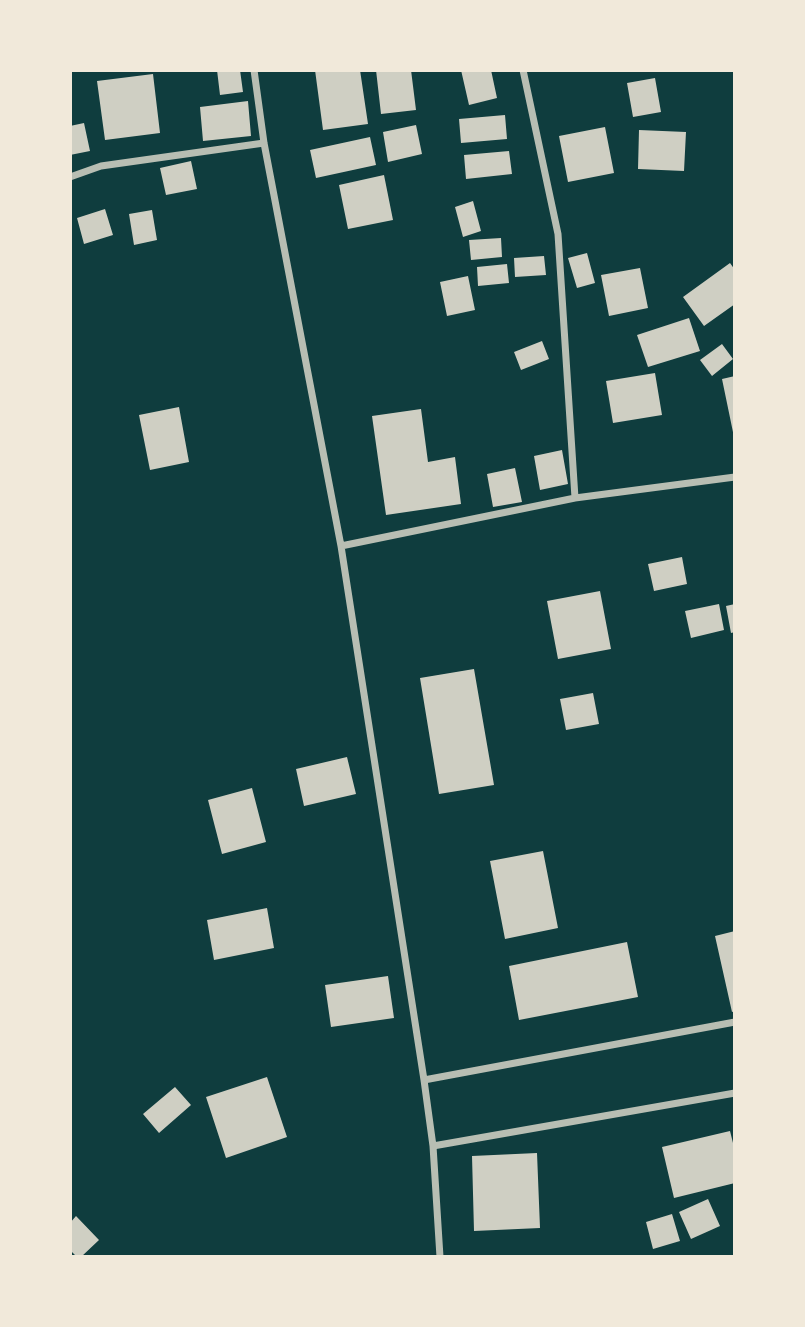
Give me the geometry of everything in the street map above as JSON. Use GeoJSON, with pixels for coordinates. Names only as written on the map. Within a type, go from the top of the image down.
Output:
{"type":"FeatureCollection","features":[{"type":"Feature","properties":{"kind":"street"},"geometry":{"type":"LineString","coordinates":[[254,70],[264,143],[341,546],[424,1080],[433,1146],[440,1257]]}},
{"type":"Feature","properties":{"kind":"street"},"geometry":{"type":"LineString","coordinates":[[523,70],[558,234],[575,498]]}},
{"type":"Feature","properties":{"kind":"street"},"geometry":{"type":"LineString","coordinates":[[70,177],[101,166],[264,143]]}},
{"type":"Feature","properties":{"kind":"street"},"geometry":{"type":"LineString","coordinates":[[341,546],[575,498],[735,477]]}},
{"type":"Feature","properties":{"kind":"street"},"geometry":{"type":"LineString","coordinates":[[424,1080],[735,1023]]}},
{"type":"Feature","properties":{"kind":"street"},"geometry":{"type":"LineString","coordinates":[[433,1146],[735,1093]]}},
{"type":"Feature","properties":{"kind":"building"},"geometry":{"type":"Polygon","coordinates":[[[217,70],[240,70],[243,92],[220,95],[217,70]]]}},
{"type":"Feature","properties":{"kind":"building"},"geometry":{"type":"Polygon","coordinates":[[[315,70],[360,70],[368,124],[323,130],[315,70]]]}},
{"type":"Feature","properties":{"kind":"building"},"geometry":{"type":"Polygon","coordinates":[[[376,70],[411,70],[416,110],[381,114],[376,70]]]}},
{"type":"Feature","properties":{"kind":"building"},"geometry":{"type":"Polygon","coordinates":[[[461,70],[491,70],[497,98],[469,105],[461,70]]]}},
{"type":"Feature","properties":{"kind":"building"},"geometry":{"type":"Polygon","coordinates":[[[153,74],[160,133],[105,140],[97,81],[153,74]]]}},
{"type":"Feature","properties":{"kind":"building"},"geometry":{"type":"Polygon","coordinates":[[[655,78],[661,112],[633,117],[627,83],[655,78]]]}},
{"type":"Feature","properties":{"kind":"building"},"geometry":{"type":"Polygon","coordinates":[[[248,101],[251,136],[203,141],[200,107],[248,101]]]}},
{"type":"Feature","properties":{"kind":"building"},"geometry":{"type":"Polygon","coordinates":[[[505,115],[507,139],[461,143],[459,119],[505,115]]]}},
{"type":"Feature","properties":{"kind":"building"},"geometry":{"type":"Polygon","coordinates":[[[84,123],[90,151],[70,155],[70,126],[84,123]]]}},
{"type":"Feature","properties":{"kind":"building"},"geometry":{"type":"Polygon","coordinates":[[[416,125],[422,154],[388,162],[383,132],[416,125]]]}},
{"type":"Feature","properties":{"kind":"building"},"geometry":{"type":"Polygon","coordinates":[[[605,127],[614,173],[568,182],[559,136],[605,127]]]}},
{"type":"Feature","properties":{"kind":"building"},"geometry":{"type":"Polygon","coordinates":[[[639,130],[686,132],[684,171],[638,169],[639,130]]]}},
{"type":"Feature","properties":{"kind":"building"},"geometry":{"type":"Polygon","coordinates":[[[370,137],[376,165],[316,178],[310,150],[370,137]]]}},
{"type":"Feature","properties":{"kind":"building"},"geometry":{"type":"Polygon","coordinates":[[[509,151],[512,174],[466,179],[464,155],[509,151]]]}},
{"type":"Feature","properties":{"kind":"building"},"geometry":{"type":"Polygon","coordinates":[[[191,161],[197,189],[166,195],[160,168],[191,161]]]}},
{"type":"Feature","properties":{"kind":"building"},"geometry":{"type":"Polygon","coordinates":[[[384,175],[393,220],[348,229],[339,185],[384,175]]]}},
{"type":"Feature","properties":{"kind":"building"},"geometry":{"type":"Polygon","coordinates":[[[473,201],[481,231],[463,237],[455,207],[473,201]]]}},
{"type":"Feature","properties":{"kind":"building"},"geometry":{"type":"Polygon","coordinates":[[[105,209],[113,235],[84,244],[77,218],[105,209]]]}},
{"type":"Feature","properties":{"kind":"building"},"geometry":{"type":"Polygon","coordinates":[[[152,210],[157,240],[134,245],[129,214],[152,210]]]}},
{"type":"Feature","properties":{"kind":"building"},"geometry":{"type":"Polygon","coordinates":[[[501,238],[502,257],[471,260],[469,240],[501,238]]]}},
{"type":"Feature","properties":{"kind":"building"},"geometry":{"type":"Polygon","coordinates":[[[587,253],[595,283],[577,288],[568,258],[587,253]]]}},
{"type":"Feature","properties":{"kind":"building"},"geometry":{"type":"Polygon","coordinates":[[[544,256],[546,275],[515,277],[514,258],[544,256]]]}},
{"type":"Feature","properties":{"kind":"building"},"geometry":{"type":"Polygon","coordinates":[[[730,263],[735,270],[735,304],[704,326],[683,297],[730,263]]]}},
{"type":"Feature","properties":{"kind":"building"},"geometry":{"type":"Polygon","coordinates":[[[507,264],[509,283],[478,286],[477,267],[507,264]]]}},
{"type":"Feature","properties":{"kind":"building"},"geometry":{"type":"Polygon","coordinates":[[[640,268],[648,308],[609,316],[601,275],[640,268]]]}},
{"type":"Feature","properties":{"kind":"building"},"geometry":{"type":"Polygon","coordinates":[[[468,276],[475,310],[447,316],[440,282],[468,276]]]}},
{"type":"Feature","properties":{"kind":"building"},"geometry":{"type":"Polygon","coordinates":[[[689,318],[700,351],[648,367],[637,335],[689,318]]]}},
{"type":"Feature","properties":{"kind":"building"},"geometry":{"type":"Polygon","coordinates":[[[542,341],[549,359],[521,370],[514,352],[542,341]]]}},
{"type":"Feature","properties":{"kind":"building"},"geometry":{"type":"Polygon","coordinates":[[[722,344],[733,359],[712,376],[700,360],[722,344]]]}},
{"type":"Feature","properties":{"kind":"building"},"geometry":{"type":"Polygon","coordinates":[[[655,373],[662,415],[613,423],[606,381],[655,373]]]}},
{"type":"Feature","properties":{"kind":"building"},"geometry":{"type":"Polygon","coordinates":[[[735,376],[735,437],[734,437],[722,379],[735,376]]]}},
{"type":"Feature","properties":{"kind":"building"},"geometry":{"type":"Polygon","coordinates":[[[179,407],[189,462],[150,470],[139,415],[179,407]]]}},
{"type":"Feature","properties":{"kind":"building"},"geometry":{"type":"Polygon","coordinates":[[[421,409],[428,462],[455,457],[461,504],[386,515],[372,416],[421,409]]]}},
{"type":"Feature","properties":{"kind":"building"},"geometry":{"type":"Polygon","coordinates":[[[562,450],[568,484],[540,490],[534,456],[562,450]]]}},
{"type":"Feature","properties":{"kind":"building"},"geometry":{"type":"Polygon","coordinates":[[[515,468],[522,502],[493,507],[487,474],[515,468]]]}},
{"type":"Feature","properties":{"kind":"building"},"geometry":{"type":"Polygon","coordinates":[[[682,557],[687,584],[654,591],[648,564],[682,557]]]}},
{"type":"Feature","properties":{"kind":"building"},"geometry":{"type":"Polygon","coordinates":[[[600,591],[611,649],[558,659],[547,601],[600,591]]]}},
{"type":"Feature","properties":{"kind":"building"},"geometry":{"type":"Polygon","coordinates":[[[719,604],[724,630],[691,638],[685,611],[719,604]]]}},
{"type":"Feature","properties":{"kind":"building"},"geometry":{"type":"Polygon","coordinates":[[[735,604],[735,632],[731,633],[726,606],[735,604]]]}},
{"type":"Feature","properties":{"kind":"building"},"geometry":{"type":"Polygon","coordinates":[[[474,669],[494,785],[439,794],[420,678],[474,669]]]}},
{"type":"Feature","properties":{"kind":"building"},"geometry":{"type":"Polygon","coordinates":[[[593,693],[599,724],[566,730],[560,699],[593,693]]]}},
{"type":"Feature","properties":{"kind":"building"},"geometry":{"type":"Polygon","coordinates":[[[347,757],[356,794],[304,806],[296,769],[347,757]]]}},
{"type":"Feature","properties":{"kind":"building"},"geometry":{"type":"Polygon","coordinates":[[[252,788],[266,842],[222,854],[208,800],[252,788]]]}},
{"type":"Feature","properties":{"kind":"building"},"geometry":{"type":"Polygon","coordinates":[[[543,851],[558,928],[505,939],[490,861],[543,851]]]}},
{"type":"Feature","properties":{"kind":"building"},"geometry":{"type":"Polygon","coordinates":[[[267,908],[274,948],[214,960],[207,920],[267,908]]]}},
{"type":"Feature","properties":{"kind":"building"},"geometry":{"type":"Polygon","coordinates":[[[735,931],[735,1011],[732,1012],[715,936],[735,931]]]}},
{"type":"Feature","properties":{"kind":"building"},"geometry":{"type":"Polygon","coordinates":[[[627,942],[638,997],[519,1020],[509,966],[627,942]]]}},
{"type":"Feature","properties":{"kind":"building"},"geometry":{"type":"Polygon","coordinates":[[[388,976],[394,1018],[331,1027],[325,985],[388,976]]]}},
{"type":"Feature","properties":{"kind":"building"},"geometry":{"type":"Polygon","coordinates":[[[267,1077],[287,1137],[226,1158],[206,1097],[267,1077]]]}},
{"type":"Feature","properties":{"kind":"building"},"geometry":{"type":"Polygon","coordinates":[[[175,1087],[191,1105],[159,1133],[143,1114],[175,1087]]]}},
{"type":"Feature","properties":{"kind":"building"},"geometry":{"type":"Polygon","coordinates":[[[730,1131],[735,1151],[735,1183],[674,1198],[662,1147],[730,1131]]]}},
{"type":"Feature","properties":{"kind":"building"},"geometry":{"type":"Polygon","coordinates":[[[537,1153],[540,1228],[474,1231],[472,1156],[537,1153]]]}},
{"type":"Feature","properties":{"kind":"building"},"geometry":{"type":"Polygon","coordinates":[[[708,1199],[720,1226],[691,1239],[679,1212],[708,1199]]]}},
{"type":"Feature","properties":{"kind":"building"},"geometry":{"type":"Polygon","coordinates":[[[672,1214],[680,1241],[653,1249],[646,1222],[672,1214]]]}},
{"type":"Feature","properties":{"kind":"building"},"geometry":{"type":"Polygon","coordinates":[[[76,1216],[99,1240],[81,1257],[77,1257],[70,1250],[70,1223],[76,1216]]]}}]}
